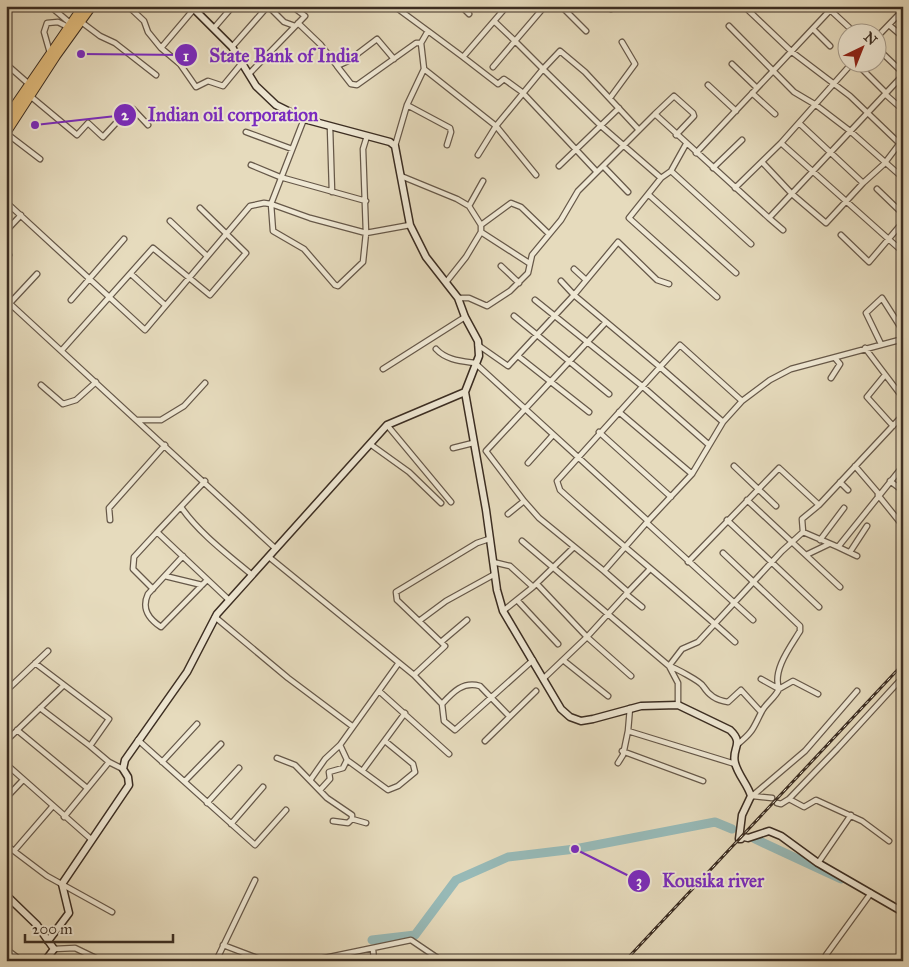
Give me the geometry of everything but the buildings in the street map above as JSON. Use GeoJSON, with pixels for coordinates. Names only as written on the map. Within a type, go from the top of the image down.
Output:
{"type":"FeatureCollection","features":[{"type":"Feature","properties":{"kind":"highway"},"geometry":{"type":"LineString","coordinates":[[6,133],[50,53],[83,6]]}},
{"type":"Feature","properties":{"kind":"highway"},"geometry":{"type":"LineString","coordinates":[[32,86],[92,6]]}},
{"type":"Feature","properties":{"kind":"highway"},"geometry":{"type":"LineString","coordinates":[[8,112],[27,94]]}},
{"type":"Feature","properties":{"kind":"street"},"geometry":{"type":"LineString","coordinates":[[50,6],[69,25]]}},
{"type":"Feature","properties":{"kind":"street"},"geometry":{"type":"LineString","coordinates":[[128,6],[144,21],[148,32],[161,48],[180,64],[196,88],[208,81],[216,82],[223,86],[242,63]]}},
{"type":"Feature","properties":{"kind":"street"},"geometry":{"type":"LineString","coordinates":[[214,28],[233,6]]}},
{"type":"Feature","properties":{"kind":"street"},"geometry":{"type":"LineString","coordinates":[[232,48],[268,6],[284,22],[288,21],[296,25],[321,45],[354,86],[383,68],[416,43],[421,44]]}},
{"type":"Feature","properties":{"kind":"street"},"geometry":{"type":"LineString","coordinates":[[249,74],[305,16],[297,10],[300,6]]}},
{"type":"Feature","properties":{"kind":"street"},"geometry":{"type":"LineString","coordinates":[[394,6],[498,84],[504,78],[522,92],[597,172]]}},
{"type":"Feature","properties":{"kind":"street"},"geometry":{"type":"LineString","coordinates":[[461,6],[468,14]]}},
{"type":"Feature","properties":{"kind":"street"},"geometry":{"type":"LineString","coordinates":[[463,57],[507,6]]}},
{"type":"Feature","properties":{"kind":"street"},"geometry":{"type":"LineString","coordinates":[[493,67],[545,6]]}},
{"type":"Feature","properties":{"kind":"street"},"geometry":{"type":"LineString","coordinates":[[561,6],[586,31]]}},
{"type":"Feature","properties":{"kind":"street"},"geometry":{"type":"LineString","coordinates":[[750,6],[747,8],[792,52],[834,83],[901,142],[884,164],[863,183],[826,224],[792,194],[762,162]]}},
{"type":"Feature","properties":{"kind":"street"},"geometry":{"type":"LineString","coordinates":[[826,6],[832,8],[845,22]]}},
{"type":"Feature","properties":{"kind":"street"},"geometry":{"type":"LineString","coordinates":[[161,48],[192,8],[232,48],[256,86],[271,102],[304,119],[390,142],[395,146]]}},
{"type":"Feature","properties":{"kind":"street"},"geometry":{"type":"LineString","coordinates":[[696,153],[832,8]]}},
{"type":"Feature","properties":{"kind":"street"},"geometry":{"type":"LineString","coordinates":[[886,28],[903,10]]}},
{"type":"Feature","properties":{"kind":"street"},"geometry":{"type":"LineString","coordinates":[[80,21],[100,36],[123,48],[156,75]]}},
{"type":"Feature","properties":{"kind":"street"},"geometry":{"type":"LineString","coordinates":[[494,21],[600,125],[661,178]]}},
{"type":"Feature","properties":{"kind":"street"},"geometry":{"type":"LineString","coordinates":[[50,53],[44,32],[47,23],[58,22],[69,25]]}},
{"type":"Feature","properties":{"kind":"street"},"geometry":{"type":"LineString","coordinates":[[889,25],[903,37]]}},
{"type":"Feature","properties":{"kind":"street"},"geometry":{"type":"LineString","coordinates":[[729,26],[794,92],[816,105],[850,131],[884,164],[903,178]]}},
{"type":"Feature","properties":{"kind":"street"},"geometry":{"type":"LineString","coordinates":[[813,29],[830,46]]}},
{"type":"Feature","properties":{"kind":"street"},"geometry":{"type":"LineString","coordinates":[[428,31],[421,44],[424,69],[407,105],[395,146],[410,225],[426,257],[447,281],[458,298],[465,317],[478,341],[479,356],[465,392],[486,510],[496,590],[503,611],[561,709],[570,717],[581,721],[630,708],[678,704],[730,730],[737,736],[736,764],[751,798]]}},
{"type":"Feature","properties":{"kind":"street"},"geometry":{"type":"LineString","coordinates":[[337,66],[348,61],[377,38],[394,59]]}},
{"type":"Feature","properties":{"kind":"street"},"geometry":{"type":"LineString","coordinates":[[610,98],[635,64],[622,42]]}},
{"type":"Feature","properties":{"kind":"street"},"geometry":{"type":"LineString","coordinates":[[478,155],[496,126],[522,92],[560,51],[610,98],[639,130]]}},
{"type":"Feature","properties":{"kind":"street"},"geometry":{"type":"LineString","coordinates":[[769,218],[903,74],[886,57]]}},
{"type":"Feature","properties":{"kind":"street"},"geometry":{"type":"LineString","coordinates":[[6,64],[32,86]]}},
{"type":"Feature","properties":{"kind":"street"},"geometry":{"type":"LineString","coordinates":[[732,64],[757,88]]}},
{"type":"Feature","properties":{"kind":"street"},"geometry":{"type":"LineString","coordinates":[[424,69],[496,126],[536,175]]}},
{"type":"Feature","properties":{"kind":"street"},"geometry":{"type":"LineString","coordinates":[[735,188],[781,143],[844,72]]}},
{"type":"Feature","properties":{"kind":"street"},"geometry":{"type":"LineString","coordinates":[[864,72],[903,110]]}},
{"type":"Feature","properties":{"kind":"street"},"geometry":{"type":"LineString","coordinates":[[708,84],[736,111]]}},
{"type":"Feature","properties":{"kind":"street"},"geometry":{"type":"LineString","coordinates":[[752,93],[775,114]]}},
{"type":"Feature","properties":{"kind":"street"},"geometry":{"type":"LineString","coordinates":[[27,94],[78,135],[88,123],[103,137],[129,109],[134,110],[148,125]]}},
{"type":"Feature","properties":{"kind":"street"},"geometry":{"type":"LineString","coordinates":[[458,298],[469,298],[487,306],[510,291],[528,273],[532,255],[560,220],[578,191],[672,96],[694,116],[676,135]]}},
{"type":"Feature","properties":{"kind":"street"},"geometry":{"type":"LineString","coordinates":[[407,105],[450,128],[452,132],[447,146]]}},
{"type":"Feature","properties":{"kind":"street"},"geometry":{"type":"LineString","coordinates":[[558,166],[619,108]]}},
{"type":"Feature","properties":{"kind":"street"},"geometry":{"type":"LineString","coordinates":[[655,114],[782,230]]}},
{"type":"Feature","properties":{"kind":"street"},"geometry":{"type":"LineString","coordinates":[[304,119],[271,204],[273,231],[304,249],[335,286],[338,286],[363,262],[366,233],[363,149],[367,136]]}},
{"type":"Feature","properties":{"kind":"street"},"geometry":{"type":"LineString","coordinates":[[799,123],[863,183]]}},
{"type":"Feature","properties":{"kind":"street"},"geometry":{"type":"LineString","coordinates":[[330,127],[332,192]]}},
{"type":"Feature","properties":{"kind":"street"},"geometry":{"type":"LineString","coordinates":[[246,132],[292,148]]}},
{"type":"Feature","properties":{"kind":"street"},"geometry":{"type":"LineString","coordinates":[[6,133],[40,159]]}},
{"type":"Feature","properties":{"kind":"street"},"geometry":{"type":"LineString","coordinates":[[713,168],[742,140]]}},
{"type":"Feature","properties":{"kind":"street"},"geometry":{"type":"LineString","coordinates":[[781,143],[903,252]]}},
{"type":"Feature","properties":{"kind":"street"},"geometry":{"type":"LineString","coordinates":[[686,144],[671,171],[661,178],[630,219],[717,297]]}},
{"type":"Feature","properties":{"kind":"street"},"geometry":{"type":"LineString","coordinates":[[251,165],[280,177],[366,201]]}},
{"type":"Feature","properties":{"kind":"street"},"geometry":{"type":"LineString","coordinates":[[602,166],[628,192]]}},
{"type":"Feature","properties":{"kind":"street"},"geometry":{"type":"LineString","coordinates":[[671,171],[751,244]]}},
{"type":"Feature","properties":{"kind":"street"},"geometry":{"type":"LineString","coordinates":[[401,176],[457,199],[469,206],[481,225],[481,232],[466,257],[447,281]]}},
{"type":"Feature","properties":{"kind":"street"},"geometry":{"type":"LineString","coordinates":[[469,206],[483,182]]}},
{"type":"Feature","properties":{"kind":"street"},"geometry":{"type":"LineString","coordinates":[[877,189],[903,214]]}},
{"type":"Feature","properties":{"kind":"street"},"geometry":{"type":"LineString","coordinates":[[649,195],[736,273]]}},
{"type":"Feature","properties":{"kind":"street"},"geometry":{"type":"LineString","coordinates":[[6,202],[144,330],[250,206],[264,203],[271,204],[310,218],[366,233],[410,225]]}},
{"type":"Feature","properties":{"kind":"street"},"geometry":{"type":"LineString","coordinates":[[481,225],[512,202],[521,207],[549,234]]}},
{"type":"Feature","properties":{"kind":"street"},"geometry":{"type":"LineString","coordinates":[[62,350],[153,248],[210,295],[246,253],[200,208]]}},
{"type":"Feature","properties":{"kind":"street"},"geometry":{"type":"LineString","coordinates":[[6,232],[21,215]]}},
{"type":"Feature","properties":{"kind":"street"},"geometry":{"type":"LineString","coordinates":[[170,220],[207,256]]}},
{"type":"Feature","properties":{"kind":"street"},"geometry":{"type":"LineString","coordinates":[[841,235],[869,262],[903,222]]}},
{"type":"Feature","properties":{"kind":"street"},"geometry":{"type":"LineString","coordinates":[[481,232],[529,263]]}},
{"type":"Feature","properties":{"kind":"street"},"geometry":{"type":"LineString","coordinates":[[71,300],[88,278],[124,239]]}},
{"type":"Feature","properties":{"kind":"street"},"geometry":{"type":"LineString","coordinates":[[478,346],[508,366],[574,295],[618,242],[657,280],[670,284]]}},
{"type":"Feature","properties":{"kind":"street"},"geometry":{"type":"LineString","coordinates":[[501,266],[519,282]]}},
{"type":"Feature","properties":{"kind":"street"},"geometry":{"type":"LineString","coordinates":[[574,269],[586,280]]}},
{"type":"Feature","properties":{"kind":"street"},"geometry":{"type":"LineString","coordinates":[[37,274],[8,302],[205,481],[276,549]]}},
{"type":"Feature","properties":{"kind":"street"},"geometry":{"type":"LineString","coordinates":[[131,274],[165,305]]}},
{"type":"Feature","properties":{"kind":"street"},"geometry":{"type":"LineString","coordinates":[[561,280],[574,295],[723,422]]}},
{"type":"Feature","properties":{"kind":"street"},"geometry":{"type":"LineString","coordinates":[[881,344],[866,313],[882,298],[903,331]]}},
{"type":"Feature","properties":{"kind":"street"},"geometry":{"type":"LineString","coordinates":[[535,300],[586,343],[642,386],[708,444]]}},
{"type":"Feature","properties":{"kind":"street"},"geometry":{"type":"LineString","coordinates":[[514,316],[609,394]]}},
{"type":"Feature","properties":{"kind":"street"},"geometry":{"type":"LineString","coordinates":[[382,369],[465,317]]}},
{"type":"Feature","properties":{"kind":"street"},"geometry":{"type":"LineString","coordinates":[[606,322],[486,451],[524,501],[642,607]]}},
{"type":"Feature","properties":{"kind":"street"},"geometry":{"type":"LineString","coordinates":[[604,571],[692,474],[708,444],[723,422],[742,401],[770,380],[791,369],[903,339]]}},
{"type":"Feature","properties":{"kind":"street"},"geometry":{"type":"LineString","coordinates":[[735,642],[624,548],[560,490],[557,481],[599,432],[680,345],[742,401]]}},
{"type":"Feature","properties":{"kind":"street"},"geometry":{"type":"LineString","coordinates":[[865,348],[903,398]]}},
{"type":"Feature","properties":{"kind":"street"},"geometry":{"type":"LineString","coordinates":[[436,349],[441,355],[449,358],[475,363],[648,522],[688,562],[753,620]]}},
{"type":"Feature","properties":{"kind":"street"},"geometry":{"type":"LineString","coordinates":[[518,356],[589,412]]}},
{"type":"Feature","properties":{"kind":"street"},"geometry":{"type":"LineString","coordinates":[[831,378],[840,364],[835,358]]}},
{"type":"Feature","properties":{"kind":"street"},"geometry":{"type":"LineString","coordinates":[[885,375],[867,397],[894,426]]}},
{"type":"Feature","properties":{"kind":"street"},"geometry":{"type":"LineString","coordinates":[[41,385],[63,404],[76,400],[96,382]]}},
{"type":"Feature","properties":{"kind":"street"},"geometry":{"type":"LineString","coordinates":[[136,420],[161,420],[184,406],[205,384]]}},
{"type":"Feature","properties":{"kind":"street"},"geometry":{"type":"LineString","coordinates":[[123,769],[125,760],[186,672],[215,618],[387,424],[465,392]]}},
{"type":"Feature","properties":{"kind":"street"},"geometry":{"type":"LineString","coordinates":[[619,412],[692,474]]}},
{"type":"Feature","properties":{"kind":"street"},"geometry":{"type":"LineString","coordinates":[[803,532],[802,519],[819,505],[903,415]]}},
{"type":"Feature","properties":{"kind":"street"},"geometry":{"type":"LineString","coordinates":[[387,424],[451,502]]}},
{"type":"Feature","properties":{"kind":"street"},"geometry":{"type":"LineString","coordinates":[[599,432],[671,497]]}},
{"type":"Feature","properties":{"kind":"street"},"geometry":{"type":"LineString","coordinates":[[528,463],[553,435]]}},
{"type":"Feature","properties":{"kind":"street"},"geometry":{"type":"LineString","coordinates":[[453,448],[473,443]]}},
{"type":"Feature","properties":{"kind":"street"},"geometry":{"type":"LineString","coordinates":[[370,444],[409,472],[441,503]]}},
{"type":"Feature","properties":{"kind":"street"},"geometry":{"type":"LineString","coordinates":[[110,520],[109,508],[165,445]]}},
{"type":"Feature","properties":{"kind":"street"},"geometry":{"type":"LineString","coordinates":[[734,466],[776,506]]}},
{"type":"Feature","properties":{"kind":"street"},"geometry":{"type":"LineString","coordinates":[[854,466],[903,526]]}},
{"type":"Feature","properties":{"kind":"street"},"geometry":{"type":"LineString","coordinates":[[838,546],[903,466]]}},
{"type":"Feature","properties":{"kind":"street"},"geometry":{"type":"LineString","coordinates":[[688,562],[779,468],[819,505]]}},
{"type":"Feature","properties":{"kind":"street"},"geometry":{"type":"LineString","coordinates":[[153,589],[133,569],[134,557],[205,481]]}},
{"type":"Feature","properties":{"kind":"street"},"geometry":{"type":"LineString","coordinates":[[890,481],[903,491]]}},
{"type":"Feature","properties":{"kind":"street"},"geometry":{"type":"LineString","coordinates":[[840,482],[848,490]]}},
{"type":"Feature","properties":{"kind":"street"},"geometry":{"type":"LineString","coordinates":[[747,500],[840,587]]}},
{"type":"Feature","properties":{"kind":"street"},"geometry":{"type":"LineString","coordinates":[[508,514],[524,501]]}},
{"type":"Feature","properties":{"kind":"street"},"geometry":{"type":"LineString","coordinates":[[181,506],[188,517],[224,552],[252,575]]}},
{"type":"Feature","properties":{"kind":"street"},"geometry":{"type":"LineString","coordinates":[[820,540],[844,508]]}},
{"type":"Feature","properties":{"kind":"street"},"geometry":{"type":"LineString","coordinates":[[727,520],[819,607]]}},
{"type":"Feature","properties":{"kind":"street"},"geometry":{"type":"LineString","coordinates":[[850,552],[867,526]]}},
{"type":"Feature","properties":{"kind":"street"},"geometry":{"type":"LineString","coordinates":[[157,532],[229,600]]}},
{"type":"Feature","properties":{"kind":"street"},"geometry":{"type":"LineString","coordinates":[[669,666],[682,649],[698,642],[792,541],[803,532]]}},
{"type":"Feature","properties":{"kind":"street"},"geometry":{"type":"LineString","coordinates":[[803,532],[857,556]]}},
{"type":"Feature","properties":{"kind":"street"},"geometry":{"type":"LineString","coordinates":[[414,675],[445,646],[397,600],[396,592],[477,543],[489,539]]}},
{"type":"Feature","properties":{"kind":"street"},"geometry":{"type":"LineString","coordinates":[[522,541],[609,613],[669,666],[701,684],[704,691],[718,699],[728,702],[741,690],[761,712]]}},
{"type":"Feature","properties":{"kind":"street"},"geometry":{"type":"LineString","coordinates":[[806,555],[829,544]]}},
{"type":"Feature","properties":{"kind":"street"},"geometry":{"type":"LineString","coordinates":[[503,611],[554,568],[574,547]]}},
{"type":"Feature","properties":{"kind":"street"},"geometry":{"type":"LineString","coordinates":[[723,553],[800,626],[800,631],[780,670],[777,684],[779,689]]}},
{"type":"Feature","properties":{"kind":"street"},"geometry":{"type":"LineString","coordinates":[[183,556],[148,594],[144,607],[160,627],[207,580]]}},
{"type":"Feature","properties":{"kind":"street"},"geometry":{"type":"LineString","coordinates":[[269,557],[398,664],[414,675],[442,704],[444,721],[455,730],[533,660]]}},
{"type":"Feature","properties":{"kind":"street"},"geometry":{"type":"LineString","coordinates":[[493,562],[510,566],[535,585],[587,637],[631,676]]}},
{"type":"Feature","properties":{"kind":"street"},"geometry":{"type":"LineString","coordinates":[[543,679],[587,637],[650,569]]}},
{"type":"Feature","properties":{"kind":"street"},"geometry":{"type":"LineString","coordinates":[[419,621],[446,601],[495,574]]}},
{"type":"Feature","properties":{"kind":"street"},"geometry":{"type":"LineString","coordinates":[[165,576],[202,585]]}},
{"type":"Feature","properties":{"kind":"street"},"geometry":{"type":"LineString","coordinates":[[517,600],[558,644]]}},
{"type":"Feature","properties":{"kind":"street"},"geometry":{"type":"LineString","coordinates":[[215,618],[288,678],[352,726]]}},
{"type":"Feature","properties":{"kind":"street"},"geometry":{"type":"LineString","coordinates":[[442,642],[467,620]]}},
{"type":"Feature","properties":{"kind":"street"},"geometry":{"type":"LineString","coordinates":[[6,691],[48,651]]}},
{"type":"Feature","properties":{"kind":"street"},"geometry":{"type":"LineString","coordinates":[[564,660],[608,696]]}},
{"type":"Feature","properties":{"kind":"street"},"geometry":{"type":"LineString","coordinates":[[35,663],[109,719],[90,746]]}},
{"type":"Feature","properties":{"kind":"street"},"geometry":{"type":"LineString","coordinates":[[311,779],[325,759],[340,745],[398,664]]}},
{"type":"Feature","properties":{"kind":"street"},"geometry":{"type":"LineString","coordinates":[[669,666],[678,683],[678,704]]}},
{"type":"Feature","properties":{"kind":"street"},"geometry":{"type":"LineString","coordinates":[[777,802],[780,804],[789,798],[903,677]]}},
{"type":"Feature","properties":{"kind":"street"},"geometry":{"type":"LineString","coordinates":[[761,679],[779,689]]}},
{"type":"Feature","properties":{"kind":"street"},"geometry":{"type":"LineString","coordinates":[[738,744],[752,733],[761,712],[776,696],[779,689],[793,681],[818,694]]}},
{"type":"Feature","properties":{"kind":"street"},"geometry":{"type":"LineString","coordinates":[[442,704],[461,687],[468,684],[480,686],[509,716]]}},
{"type":"Feature","properties":{"kind":"street"},"geometry":{"type":"LineString","coordinates":[[6,741],[64,685]]}},
{"type":"Feature","properties":{"kind":"street"},"geometry":{"type":"LineString","coordinates":[[379,691],[449,754]]}},
{"type":"Feature","properties":{"kind":"street"},"geometry":{"type":"LineString","coordinates":[[485,741],[536,691]]}},
{"type":"Feature","properties":{"kind":"street"},"geometry":{"type":"LineString","coordinates":[[858,691],[805,751],[751,798],[738,829],[739,839],[769,832],[781,836],[818,864],[871,892],[903,912]]}},
{"type":"Feature","properties":{"kind":"street"},"geometry":{"type":"LineString","coordinates":[[40,708],[109,762],[123,769],[128,777],[128,785],[62,884],[69,913],[48,941]]}},
{"type":"Feature","properties":{"kind":"street"},"geometry":{"type":"LineString","coordinates":[[618,763],[628,731],[630,708]]}},
{"type":"Feature","properties":{"kind":"street"},"geometry":{"type":"LineString","coordinates":[[363,770],[405,713]]}},
{"type":"Feature","properties":{"kind":"street"},"geometry":{"type":"LineString","coordinates":[[162,762],[197,724]]}},
{"type":"Feature","properties":{"kind":"street"},"geometry":{"type":"LineString","coordinates":[[18,730],[87,788]]}},
{"type":"Feature","properties":{"kind":"street"},"geometry":{"type":"LineString","coordinates":[[628,731],[736,764]]}},
{"type":"Feature","properties":{"kind":"street"},"geometry":{"type":"LineString","coordinates":[[138,740],[255,844],[286,810]]}},
{"type":"Feature","properties":{"kind":"street"},"geometry":{"type":"LineString","coordinates":[[340,745],[347,760],[388,790],[398,786],[415,772],[413,764],[385,742]]}},
{"type":"Feature","properties":{"kind":"street"},"geometry":{"type":"LineString","coordinates":[[185,781],[221,744]]}},
{"type":"Feature","properties":{"kind":"street"},"geometry":{"type":"LineString","coordinates":[[622,751],[702,781]]}},
{"type":"Feature","properties":{"kind":"street"},"geometry":{"type":"LineString","coordinates":[[277,758],[295,765],[320,790],[352,815],[352,819]]}},
{"type":"Feature","properties":{"kind":"street"},"geometry":{"type":"LineString","coordinates":[[320,790],[330,779],[329,772],[343,768],[347,760]]}},
{"type":"Feature","properties":{"kind":"street"},"geometry":{"type":"LineString","coordinates":[[64,817],[109,762]]}},
{"type":"Feature","properties":{"kind":"street"},"geometry":{"type":"LineString","coordinates":[[6,764],[52,807],[92,840]]}},
{"type":"Feature","properties":{"kind":"street"},"geometry":{"type":"LineString","coordinates":[[208,804],[240,768]]}},
{"type":"Feature","properties":{"kind":"street"},"geometry":{"type":"LineString","coordinates":[[6,798],[23,780]]}},
{"type":"Feature","properties":{"kind":"street"},"geometry":{"type":"LineString","coordinates":[[231,824],[263,787]]}},
{"type":"Feature","properties":{"kind":"street"},"geometry":{"type":"LineString","coordinates":[[751,798],[772,798]]}},
{"type":"Feature","properties":{"kind":"street"},"geometry":{"type":"LineString","coordinates":[[789,798],[804,808],[816,800],[852,815],[889,841]]}},
{"type":"Feature","properties":{"kind":"street"},"geometry":{"type":"LineString","coordinates":[[14,851],[52,807]]}},
{"type":"Feature","properties":{"kind":"street"},"geometry":{"type":"LineString","coordinates":[[818,864],[852,815]]}},
{"type":"Feature","properties":{"kind":"street"},"geometry":{"type":"LineString","coordinates":[[333,822],[348,822],[352,819],[366,823]]}},
{"type":"Feature","properties":{"kind":"street"},"geometry":{"type":"LineString","coordinates":[[6,845],[47,876],[112,912]]}},
{"type":"Feature","properties":{"kind":"street"},"geometry":{"type":"LineString","coordinates":[[216,961],[255,880]]}},
{"type":"Feature","properties":{"kind":"street"},"geometry":{"type":"LineString","coordinates":[[826,955],[871,892]]}},
{"type":"Feature","properties":{"kind":"street"},"geometry":{"type":"LineString","coordinates":[[6,895],[37,925],[54,949]]}},
{"type":"Feature","properties":{"kind":"street"},"geometry":{"type":"LineString","coordinates":[[310,961],[411,940],[442,961]]}},
{"type":"Feature","properties":{"kind":"street"},"geometry":{"type":"LineString","coordinates":[[223,945],[265,961]]}},
{"type":"Feature","properties":{"kind":"street"},"geometry":{"type":"LineString","coordinates":[[54,949],[75,948],[102,961]]}},
{"type":"Feature","properties":{"kind":"street"},"geometry":{"type":"LineString","coordinates":[[373,948],[374,961]]}},
{"type":"Feature","properties":{"kind":"street"},"geometry":{"type":"LineString","coordinates":[[6,949],[22,961]]}},
{"type":"Feature","properties":{"kind":"street"},"geometry":{"type":"LineString","coordinates":[[45,961],[54,949]]}},
{"type":"Feature","properties":{"kind":"waterway"},"geometry":{"type":"LineString","coordinates":[[372,940],[415,935],[456,880],[508,857],[575,849],[715,822],[732,829]]}},
{"type":"Feature","properties":{"kind":"waterway"},"geometry":{"type":"LineString","coordinates":[[755,839],[841,879]]}},
{"type":"Feature","properties":{"kind":"railway"},"geometry":{"type":"LineString","coordinates":[[625,961],[903,664]]}},
{"type":"Feature","properties":{"kind":"place","name":"State Bank of India"},"geometry":{"type":"Point","coordinates":[81,54]}},
{"type":"Feature","properties":{"kind":"place","name":"Indian oil corporation"},"geometry":{"type":"Point","coordinates":[35,125]}},
{"type":"Feature","properties":{"kind":"place","name":"Kousika river"},"geometry":{"type":"Point","coordinates":[575,849]}}]}
